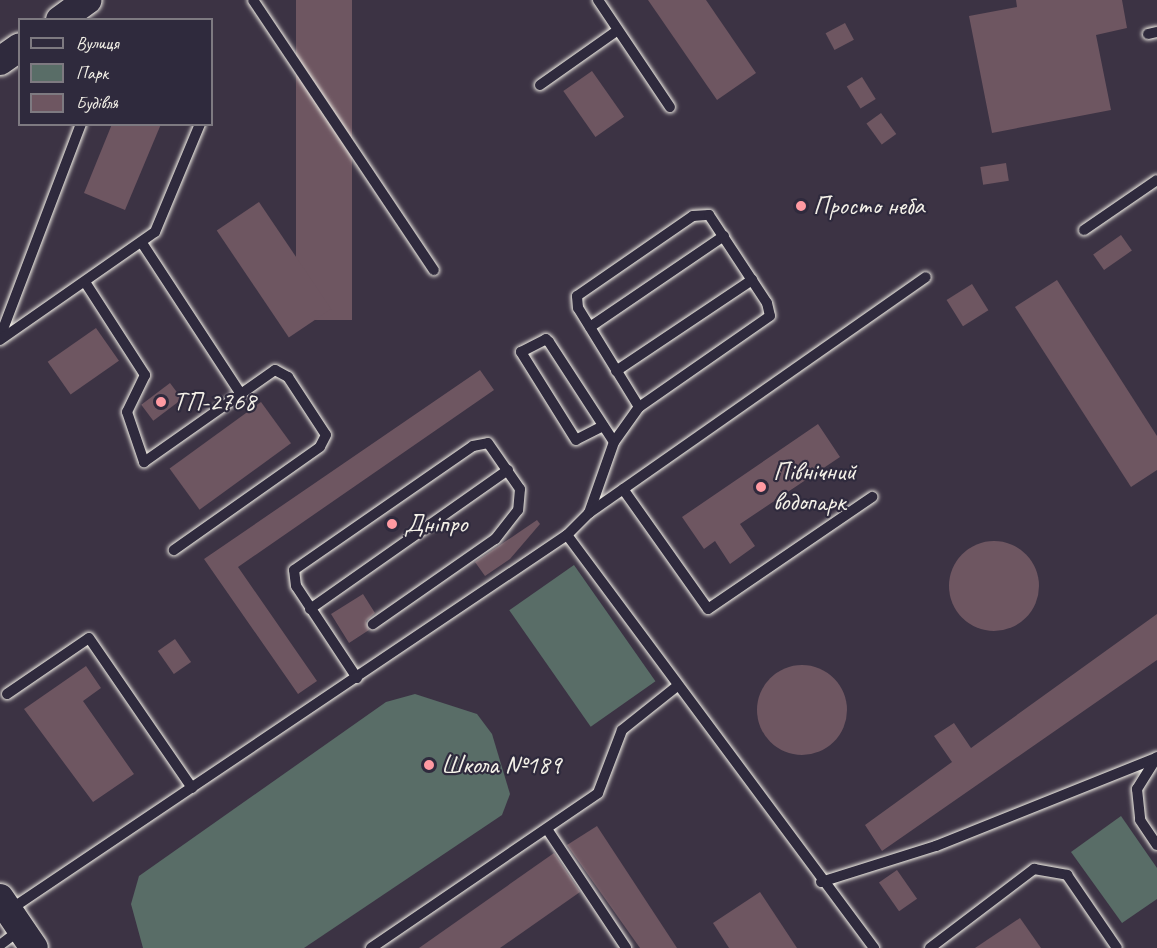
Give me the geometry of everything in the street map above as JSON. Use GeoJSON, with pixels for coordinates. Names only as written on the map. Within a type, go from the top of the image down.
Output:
{"type":"FeatureCollection","features":[{"type":"Feature","properties":{"kind":"street"},"geometry":{"type":"LineString","coordinates":[[63,18],[88,0]]}},
{"type":"Feature","properties":{"kind":"street"},"geometry":{"type":"LineString","coordinates":[[0,61],[18,48]]}},
{"type":"Feature","properties":{"kind":"lane"},"geometry":{"type":"LineString","coordinates":[[253,0],[434,270]]}},
{"type":"Feature","properties":{"kind":"lane"},"geometry":{"type":"LineString","coordinates":[[598,0],[670,107]]}},
{"type":"Feature","properties":{"kind":"lane"},"geometry":{"type":"LineString","coordinates":[[540,86],[618,30]]}},
{"type":"Feature","properties":{"kind":"lane"},"geometry":{"type":"LineString","coordinates":[[0,338],[80,126]]}},
{"type":"Feature","properties":{"kind":"lane"},"geometry":{"type":"LineString","coordinates":[[0,338],[142,243],[158,227],[199,126]]}},
{"type":"Feature","properties":{"kind":"lane"},"geometry":{"type":"LineString","coordinates":[[1084,230],[1157,180]]}},
{"type":"Feature","properties":{"kind":"lane"},"geometry":{"type":"LineString","coordinates":[[589,513],[614,442],[639,407],[765,322],[770,309],[709,215],[693,216],[581,292],[575,301],[639,407]]}},
{"type":"Feature","properties":{"kind":"lane"},"geometry":{"type":"LineString","coordinates":[[590,327],[724,236]]}},
{"type":"Feature","properties":{"kind":"lane"},"geometry":{"type":"LineString","coordinates":[[142,243],[240,393]]}},
{"type":"Feature","properties":{"kind":"lane"},"geometry":{"type":"LineString","coordinates":[[13,926],[192,788],[567,535],[589,513],[926,277]]}},
{"type":"Feature","properties":{"kind":"lane"},"geometry":{"type":"LineString","coordinates":[[616,371],[752,280]]}},
{"type":"Feature","properties":{"kind":"lane"},"geometry":{"type":"LineString","coordinates":[[85,282],[145,375],[127,412],[144,462],[240,393],[282,370],[323,429],[325,441],[174,550]]}},
{"type":"Feature","properties":{"kind":"lane"},"geometry":{"type":"LineString","coordinates":[[603,426],[576,440],[521,352],[546,339],[614,442]]}},
{"type":"Feature","properties":{"kind":"lane"},"geometry":{"type":"LineString","coordinates":[[357,678],[310,609],[293,578],[299,565],[473,446],[488,443],[507,470],[522,504],[495,539],[373,624]]}},
{"type":"Feature","properties":{"kind":"lane"},"geometry":{"type":"LineString","coordinates":[[310,609],[507,470]]}},
{"type":"Feature","properties":{"kind":"lane"},"geometry":{"type":"LineString","coordinates":[[623,489],[708,609],[872,497]]}},
{"type":"Feature","properties":{"kind":"lane"},"geometry":{"type":"LineString","coordinates":[[567,535],[676,687],[821,882],[874,948]]}},
{"type":"Feature","properties":{"kind":"lane"},"geometry":{"type":"LineString","coordinates":[[7,694],[89,638],[192,788]]}},
{"type":"Feature","properties":{"kind":"lane"},"geometry":{"type":"LineString","coordinates":[[371,948],[598,793],[622,730],[676,687]]}},
{"type":"Feature","properties":{"kind":"lane"},"geometry":{"type":"LineString","coordinates":[[821,882],[936,846],[1157,757]]}},
{"type":"Feature","properties":{"kind":"lane"},"geometry":{"type":"LineString","coordinates":[[1157,757],[1137,789],[1140,820],[1157,845]]}},
{"type":"Feature","properties":{"kind":"lane"},"geometry":{"type":"LineString","coordinates":[[547,829],[626,948]]}},
{"type":"Feature","properties":{"kind":"lane"},"geometry":{"type":"LineString","coordinates":[[930,948],[1034,868],[1068,875],[1117,948]]}},
{"type":"Feature","properties":{"kind":"green space"},"geometry":{"type":"Polygon","coordinates":[[[574,565],[655,681],[591,727],[509,610],[574,565]]]}},
{"type":"Feature","properties":{"kind":"green space"},"geometry":{"type":"Polygon","coordinates":[[[415,694],[477,714],[492,734],[510,794],[502,815],[304,948],[143,948],[131,904],[139,876],[386,702],[415,694]]]}},
{"type":"Feature","properties":{"kind":"green space"},"geometry":{"type":"Polygon","coordinates":[[[1121,816],[1157,868],[1157,899],[1122,923],[1071,852],[1121,816]]]}},
{"type":"Feature","properties":{"kind":"building"},"geometry":{"type":"Polygon","coordinates":[[[296,0],[352,0],[352,320],[296,320],[296,0]]]}},
{"type":"Feature","properties":{"kind":"building"},"geometry":{"type":"Polygon","coordinates":[[[648,0],[706,0],[756,73],[717,100],[648,0]]]}},
{"type":"Feature","properties":{"kind":"building"},"geometry":{"type":"Polygon","coordinates":[[[1016,0],[1122,0],[1127,28],[1096,35],[1111,110],[992,133],[969,16],[1017,7],[1016,0]]]}},
{"type":"Feature","properties":{"kind":"building"},"geometry":{"type":"Polygon","coordinates":[[[845,23],[854,40],[834,50],[826,33],[845,23]]]}},
{"type":"Feature","properties":{"kind":"building"},"geometry":{"type":"Polygon","coordinates":[[[592,71],[624,117],[595,137],[563,91],[592,71]]]}},
{"type":"Feature","properties":{"kind":"building"},"geometry":{"type":"Polygon","coordinates":[[[862,77],[876,99],[861,109],[847,87],[862,77]]]}},
{"type":"Feature","properties":{"kind":"building"},"geometry":{"type":"Polygon","coordinates":[[[881,113],[896,134],[882,145],[866,124],[881,113]]]}},
{"type":"Feature","properties":{"kind":"building"},"geometry":{"type":"Polygon","coordinates":[[[111,126],[160,126],[125,210],[84,193],[111,126]]]}},
{"type":"Feature","properties":{"kind":"building"},"geometry":{"type":"Polygon","coordinates":[[[1006,163],[1009,181],[983,185],[980,167],[1006,163]]]}},
{"type":"Feature","properties":{"kind":"building"},"geometry":{"type":"Polygon","coordinates":[[[259,202],[331,309],[289,337],[217,231],[259,202]]]}},
{"type":"Feature","properties":{"kind":"building"},"geometry":{"type":"Polygon","coordinates":[[[1121,235],[1132,251],[1104,270],[1093,255],[1121,235]]]}},
{"type":"Feature","properties":{"kind":"building"},"geometry":{"type":"Polygon","coordinates":[[[1057,280],[1157,436],[1157,470],[1131,487],[1015,307],[1057,280]]]}},
{"type":"Feature","properties":{"kind":"building"},"geometry":{"type":"Polygon","coordinates":[[[972,284],[988,310],[963,326],[947,300],[972,284]]]}},
{"type":"Feature","properties":{"kind":"building"},"geometry":{"type":"Polygon","coordinates":[[[96,328],[119,361],[71,395],[48,362],[96,328]]]}},
{"type":"Feature","properties":{"kind":"building"},"geometry":{"type":"Polygon","coordinates":[[[480,370],[494,390],[238,567],[317,681],[298,694],[204,559],[480,370]]]}},
{"type":"Feature","properties":{"kind":"building","name":"ТП-2768"},"geometry":{"type":"Polygon","coordinates":[[[170,383],[182,399],[153,421],[141,405],[170,383]]]}},
{"type":"Feature","properties":{"kind":"building"},"geometry":{"type":"Polygon","coordinates":[[[261,402],[291,443],[200,510],[170,468],[261,402]]]}},
{"type":"Feature","properties":{"kind":"building","name":"Північний водопарк"},"geometry":{"type":"Polygon","coordinates":[[[818,424],[840,457],[740,524],[755,546],[730,564],[715,541],[704,549],[682,517],[818,424]]]}},
{"type":"Feature","properties":{"kind":"building"},"geometry":{"type":"Polygon","coordinates":[[[537,520],[540,524],[510,559],[485,576],[475,562],[537,520]]]}},
{"type":"Feature","properties":{"kind":"building"},"geometry":{"type":"Polygon","coordinates":[[[994,541],[1011,544],[1026,554],[1036,569],[1039,586],[1036,603],[1026,618],[1011,628],[994,631],[977,628],[962,618],[952,603],[949,586],[952,569],[962,554],[977,544],[994,541]]]}},
{"type":"Feature","properties":{"kind":"building"},"geometry":{"type":"Polygon","coordinates":[[[363,594],[375,613],[366,621],[369,630],[349,643],[331,614],[363,594]]]}},
{"type":"Feature","properties":{"kind":"building"},"geometry":{"type":"Polygon","coordinates":[[[1157,614],[1157,660],[882,851],[865,825],[952,762],[934,736],[954,723],[971,748],[1157,614]]]}},
{"type":"Feature","properties":{"kind":"building"},"geometry":{"type":"Polygon","coordinates":[[[175,639],[191,662],[174,674],[158,651],[175,639]]]}},
{"type":"Feature","properties":{"kind":"building"},"geometry":{"type":"Polygon","coordinates":[[[802,665],[819,669],[834,678],[843,693],[847,710],[843,727],[834,742],[819,751],[802,755],[785,751],[770,742],[761,727],[757,710],[761,693],[770,678],[785,669],[802,665]]]}},
{"type":"Feature","properties":{"kind":"building"},"geometry":{"type":"Polygon","coordinates":[[[86,666],[101,688],[83,701],[134,774],[93,802],[24,709],[86,666]]]}},
{"type":"Feature","properties":{"kind":"building"},"geometry":{"type":"Polygon","coordinates":[[[597,826],[677,948],[640,948],[567,845],[597,826]]]}},
{"type":"Feature","properties":{"kind":"building"},"geometry":{"type":"Polygon","coordinates":[[[554,853],[580,892],[500,948],[419,948],[554,853]]]}},
{"type":"Feature","properties":{"kind":"building"},"geometry":{"type":"Polygon","coordinates":[[[897,870],[917,899],[899,911],[879,883],[897,870]]]}},
{"type":"Feature","properties":{"kind":"building"},"geometry":{"type":"Polygon","coordinates":[[[760,892],[797,948],[729,948],[713,923],[760,892]]]}},
{"type":"Feature","properties":{"kind":"building"},"geometry":{"type":"Polygon","coordinates":[[[1020,918],[1041,948],[975,948],[1020,918]]]}},
{"type":"Feature","properties":{"kind":"place","name":"Просто неба"},"geometry":{"type":"Point","coordinates":[801,206]}},
{"type":"Feature","properties":{"kind":"place","name":"ТП-2768"},"geometry":{"type":"Point","coordinates":[161,402]}},
{"type":"Feature","properties":{"kind":"place","name":"Північний водопарк"},"geometry":{"type":"Point","coordinates":[761,487]}},
{"type":"Feature","properties":{"kind":"place","name":"Дніпро"},"geometry":{"type":"Point","coordinates":[392,524]}},
{"type":"Feature","properties":{"kind":"place","name":"Школа №189"},"geometry":{"type":"Point","coordinates":[429,765]}}]}
